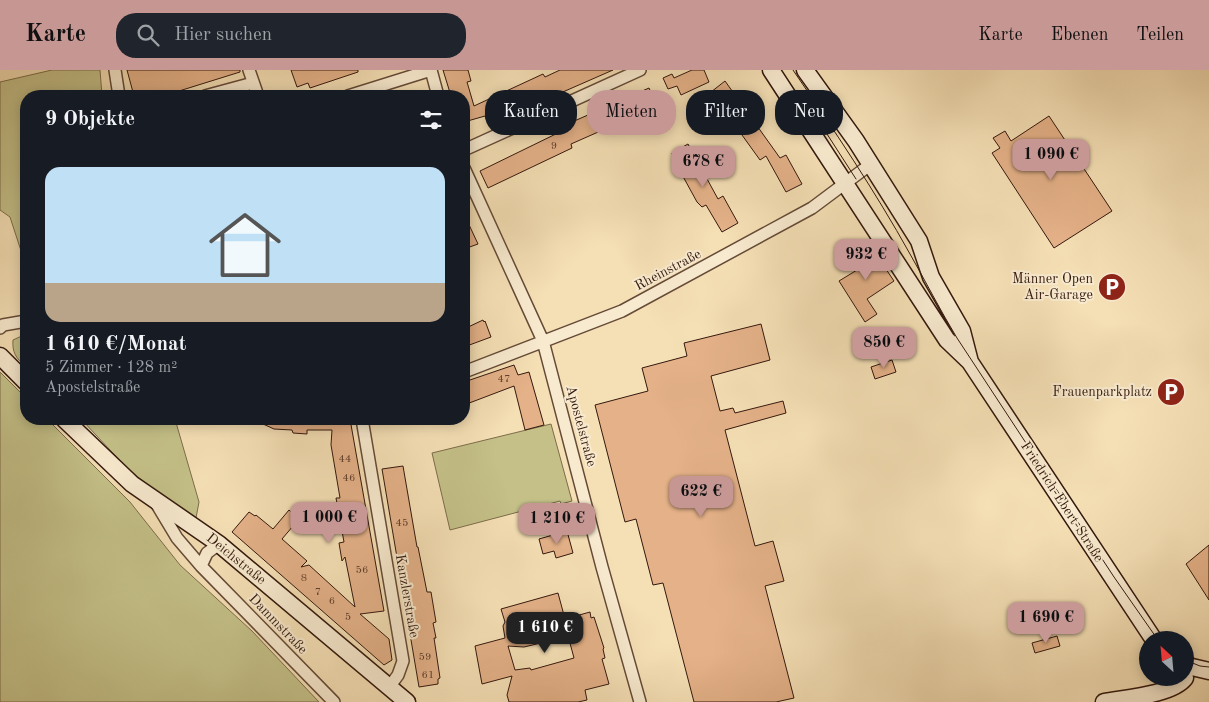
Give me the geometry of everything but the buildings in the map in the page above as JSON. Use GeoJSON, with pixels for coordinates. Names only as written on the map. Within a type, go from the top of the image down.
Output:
{"type":"FeatureCollection","features":[{"type":"Feature","properties":{"kind":"main road","name":"Friedrich-Ebert-Straße"},"geometry":{"type":"LineString","coordinates":[[771,70],[947,340],[970,362],[1148,631]]}},
{"type":"Feature","properties":{"kind":"main road","name":"Friedrich-Ebert-Straße"},"geometry":{"type":"LineString","coordinates":[[805,70],[856,141],[919,241],[931,277],[962,331],[970,362]]}},
{"type":"Feature","properties":{"kind":"main road"},"geometry":{"type":"LineString","coordinates":[[0,356],[20,376]]}},
{"type":"Feature","properties":{"kind":"main road","name":"Deichstraße"},"geometry":{"type":"LineString","coordinates":[[70,425],[132,484],[219,544],[407,702]]}},
{"type":"Feature","properties":{"kind":"main road"},"geometry":{"type":"LineString","coordinates":[[1194,671],[1209,671]]}},
{"type":"Feature","properties":{"kind":"main road"},"geometry":{"type":"LineString","coordinates":[[1104,702],[1166,690],[1173,686]]}},
{"type":"Feature","properties":{"kind":"street"},"geometry":{"type":"LineString","coordinates":[[115,70],[118,90]]}},
{"type":"Feature","properties":{"kind":"street"},"geometry":{"type":"LineString","coordinates":[[249,70],[256,90]]}},
{"type":"Feature","properties":{"kind":"street"},"geometry":{"type":"LineString","coordinates":[[367,90],[431,70],[436,90]]}},
{"type":"Feature","properties":{"kind":"street"},"geometry":{"type":"LineString","coordinates":[[470,147],[640,70]]}},
{"type":"Feature","properties":{"kind":"street"},"geometry":{"type":"LineString","coordinates":[[227,90],[253,83]]}},
{"type":"Feature","properties":{"kind":"street","name":"Rheinstraße"},"geometry":{"type":"LineString","coordinates":[[470,370],[622,311],[812,208],[871,164]]}},
{"type":"Feature","properties":{"kind":"street","name":"Apostelstraße"},"geometry":{"type":"LineString","coordinates":[[470,181],[544,342],[602,567],[640,702]]}},
{"type":"Feature","properties":{"kind":"street"},"geometry":{"type":"LineString","coordinates":[[0,328],[3,325],[20,322]]}},
{"type":"Feature","properties":{"kind":"street","name":"Kanzlerstraße"},"geometry":{"type":"LineString","coordinates":[[363,425],[403,661],[398,675],[390,686]]}},
{"type":"Feature","properties":{"kind":"street","name":"Dammstraße"},"geometry":{"type":"LineString","coordinates":[[155,501],[176,538],[334,702]]}},
{"type":"Feature","properties":{"kind":"street"},"geometry":{"type":"LineString","coordinates":[[201,566],[207,553],[219,544]]}},
{"type":"Feature","properties":{"kind":"shaded area"},"geometry":{"type":"Polygon","coordinates":[[[52,70],[100,70],[102,90],[20,90],[20,248],[10,217],[0,210],[0,82],[52,70]]]}},
{"type":"Feature","properties":{"kind":"shaded area"},"geometry":{"type":"Polygon","coordinates":[[[20,337],[20,361],[15,355],[13,340],[20,337]]]}},
{"type":"Feature","properties":{"kind":"shaded area"},"geometry":{"type":"Polygon","coordinates":[[[0,372],[20,392],[20,425],[53,425],[130,502],[180,565],[252,631],[319,702],[0,702],[0,372]]]}},
{"type":"Feature","properties":{"kind":"shaded area"},"geometry":{"type":"Polygon","coordinates":[[[551,424],[572,501],[561,504],[560,501],[450,530],[432,453],[551,424]]]}},
{"type":"Feature","properties":{"kind":"shaded area"},"geometry":{"type":"Polygon","coordinates":[[[87,425],[177,425],[199,502],[196,518],[158,494],[126,467],[87,425]]]}},
{"type":"Feature","properties":{"kind":"tram line"},"geometry":{"type":"LineString","coordinates":[[793,70],[883,207],[957,338],[1114,577],[1152,631]]}},
{"type":"Feature","properties":{"kind":"tram line"},"geometry":{"type":"LineString","coordinates":[[828,135],[856,179]]}},
{"type":"Feature","properties":{"kind":"tram line"},"geometry":{"type":"LineString","coordinates":[[1194,664],[1209,667]]}},
{"type":"Feature","properties":{"kind":"place","name":"Männer Open Air-Garage"},"geometry":{"type":"Point","coordinates":[1112,287]}},
{"type":"Feature","properties":{"kind":"place","name":"Frauenparkplatz"},"geometry":{"type":"Point","coordinates":[1171,392]}}]}
